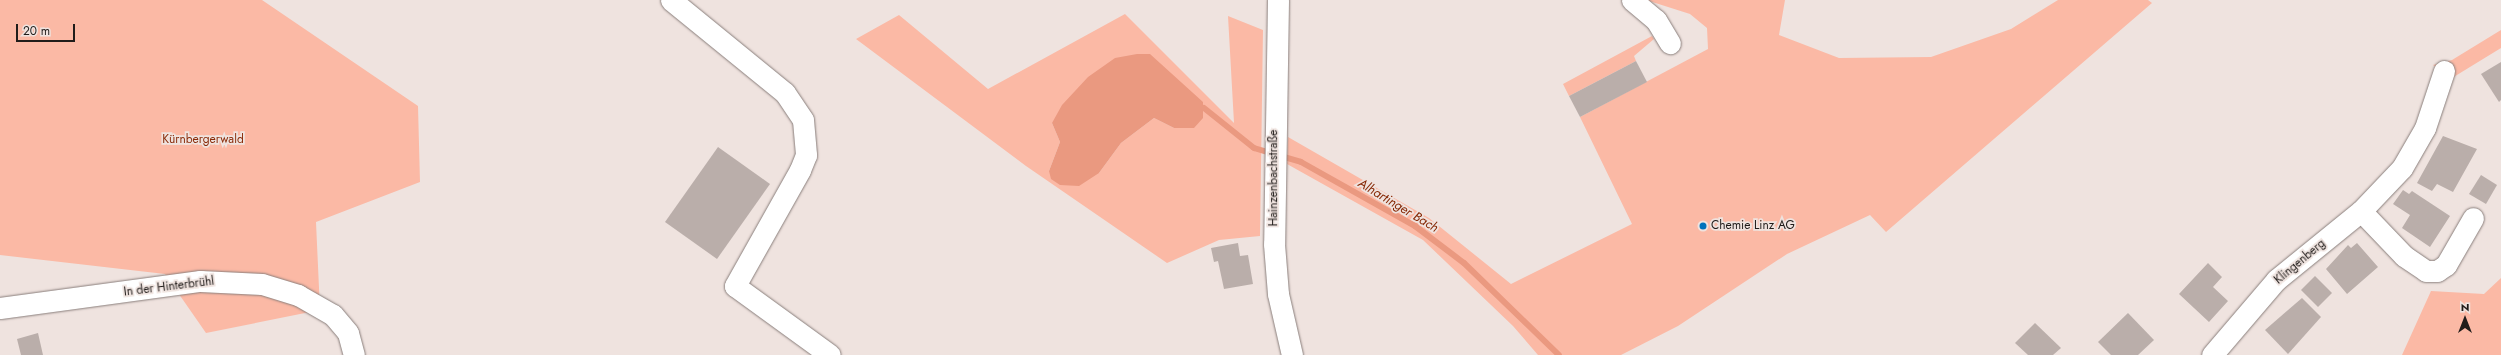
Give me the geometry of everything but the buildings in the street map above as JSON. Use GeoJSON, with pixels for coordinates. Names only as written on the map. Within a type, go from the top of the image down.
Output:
{"type":"FeatureCollection","features":[{"type":"Feature","properties":{"kind":"street"},"geometry":{"type":"LineString","coordinates":[[671,0],[785,93],[803,120],[806,155],[800,170],[735,286],[830,355]]}},
{"type":"Feature","properties":{"kind":"street","name":"Hainzenbachstraße"},"geometry":{"type":"LineString","coordinates":[[1278,0],[1273,168],[1278,294],[1292,355]]}},
{"type":"Feature","properties":{"kind":"street"},"geometry":{"type":"LineString","coordinates":[[1632,0],[1656,20],[1670,43]]}},
{"type":"Feature","properties":{"kind":"street","name":"Klingenberg"},"geometry":{"type":"LineString","coordinates":[[2212,355],[2276,280],[2361,211],[2402,168],[2417,146],[2444,71]]}},
{"type":"Feature","properties":{"kind":"street"},"geometry":{"type":"LineString","coordinates":[[2361,211],[2404,256],[2426,271],[2437,271],[2446,265],[2473,218]]}},
{"type":"Feature","properties":{"kind":"street","name":"In der Hinterbrühl"},"geometry":{"type":"LineString","coordinates":[[0,308],[200,281],[262,284],[298,295],[324,308],[348,333],[354,355]]}},
{"type":"Feature","properties":{"kind":"green space","name":"Kürnbergerwald"},"geometry":{"type":"Polygon","coordinates":[[[0,0],[262,0],[418,106],[420,182],[316,222],[320,310],[206,333],[165,274],[0,255],[0,0]]]}},
{"type":"Feature","properties":{"kind":"green space"},"geometry":{"type":"Polygon","coordinates":[[[1646,0],[1785,0],[1779,35],[1839,58],[1931,57],[2011,29],[2058,0],[2148,0],[2152,3],[1886,232],[1870,215],[1787,254],[1678,326],[1621,355],[1538,355],[1513,326],[1423,240],[1287,164],[1288,137],[1429,218],[1511,284],[1632,224],[1580,117],[1708,49],[1707,28],[1690,14],[1646,0]]]}},
{"type":"Feature","properties":{"kind":"green space"},"geometry":{"type":"Polygon","coordinates":[[[1125,14],[1234,123],[1228,16],[1263,30],[1260,236],[1219,240],[1167,263],[1026,166],[856,39],[899,15],[988,89],[1125,14]],[[1204,108],[1052,123],[1060,142],[1049,171],[1099,173],[1121,143],[1154,118],[1174,128],[1204,108]]]}},
{"type":"Feature","properties":{"kind":"green space"},"geometry":{"type":"Polygon","coordinates":[[[2501,30],[2501,48],[2452,78],[2433,65],[2452,60],[2501,30]]]}},
{"type":"Feature","properties":{"kind":"green space"},"geometry":{"type":"Polygon","coordinates":[[[1652,36],[1654,39],[1634,56],[1636,61],[1569,96],[1563,84],[1652,36]]]}},
{"type":"Feature","properties":{"kind":"green space"},"geometry":{"type":"Polygon","coordinates":[[[2501,278],[2501,355],[2402,355],[2431,291],[2484,294],[2501,278]]]}},
{"type":"Feature","properties":{"kind":"shaded area"},"geometry":{"type":"Polygon","coordinates":[[[1137,54],[1150,54],[1203,102],[1203,118],[1194,128],[1174,128],[1154,118],[1121,143],[1099,173],[1079,186],[1060,185],[1051,179],[1049,171],[1060,142],[1052,123],[1062,105],[1088,77],[1115,58],[1137,54]]]}},
{"type":"Feature","properties":{"kind":"waterway","name":"Alhartinger Bach"},"geometry":{"type":"LineString","coordinates":[[1204,108],[1254,148],[1301,162],[1415,226],[1464,263],[1559,355]]}},
{"type":"Feature","properties":{"kind":"place","name":"Chemie Linz AG"},"geometry":{"type":"Point","coordinates":[1703,226]}}]}
